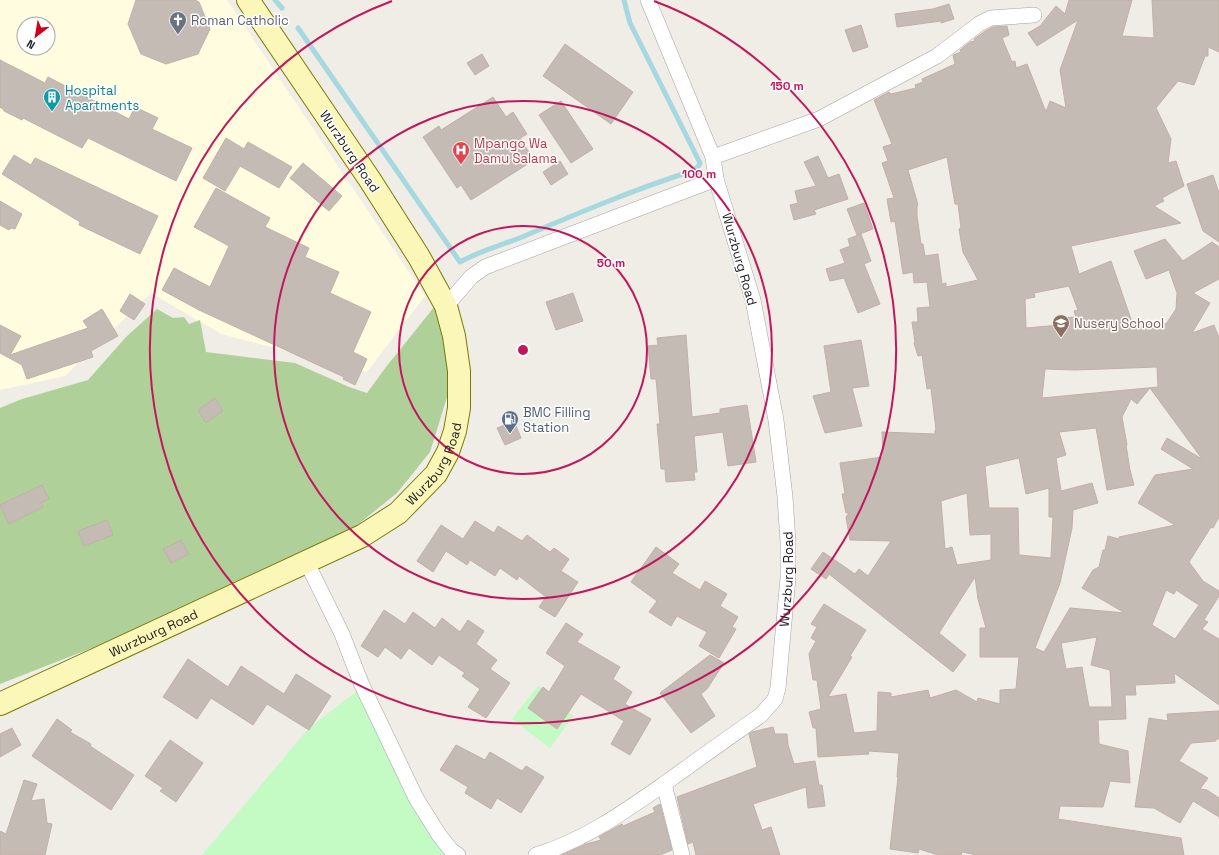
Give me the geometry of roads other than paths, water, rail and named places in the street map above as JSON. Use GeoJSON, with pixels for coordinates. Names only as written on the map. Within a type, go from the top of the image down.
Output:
{"type":"FeatureCollection","features":[{"type":"Feature","properties":{"kind":"main road","name":"Wurzburg Road"},"geometry":{"type":"LineString","coordinates":[[0,704],[362,536],[398,513],[436,474],[448,452],[455,431],[459,408],[459,371],[454,336],[446,306],[419,257],[370,180],[248,0]]}},
{"type":"Feature","properties":{"kind":"street","name":"Wurzburg Road"},"geometry":{"type":"LineString","coordinates":[[536,855],[600,827],[628,809],[761,715],[770,706],[777,695],[778,688],[788,578],[788,542],[785,497],[776,420],[753,300],[716,179],[713,157],[648,0]]}},
{"type":"Feature","properties":{"kind":"street"},"geometry":{"type":"LineString","coordinates":[[713,157],[819,119],[938,56],[979,24],[991,18],[1034,15]]}},
{"type":"Feature","properties":{"kind":"street"},"geometry":{"type":"LineString","coordinates":[[446,306],[471,277],[485,267],[716,179]]}},
{"type":"Feature","properties":{"kind":"street"},"geometry":{"type":"LineString","coordinates":[[306,561],[342,634],[361,683],[416,798],[439,835],[451,850],[458,855]]}},
{"type":"Feature","properties":{"kind":"street"},"geometry":{"type":"LineString","coordinates":[[664,784],[682,855]]}},
{"type":"Feature","properties":{"kind":"waterway"},"geometry":{"type":"LineString","coordinates":[[275,0],[282,8]]}},
{"type":"Feature","properties":{"kind":"waterway"},"geometry":{"type":"LineString","coordinates":[[298,28],[460,262],[481,252],[645,187],[689,172],[698,167],[700,163],[630,23],[624,0]]}},
{"type":"Feature","properties":{"kind":"place","name":"Roman Catholic"},"geometry":{"type":"Point","coordinates":[178,35]}},
{"type":"Feature","properties":{"kind":"place","name":"Hospital Apartments"},"geometry":{"type":"Point","coordinates":[52,112]}},
{"type":"Feature","properties":{"kind":"place","name":"Mpango Wa Damu Salama"},"geometry":{"type":"Point","coordinates":[461,165]}},
{"type":"Feature","properties":{"kind":"place","name":"Nusery School"},"geometry":{"type":"Point","coordinates":[1061,338]}},
{"type":"Feature","properties":{"kind":"place","name":"BMC Filling Station"},"geometry":{"type":"Point","coordinates":[510,434]}}]}
